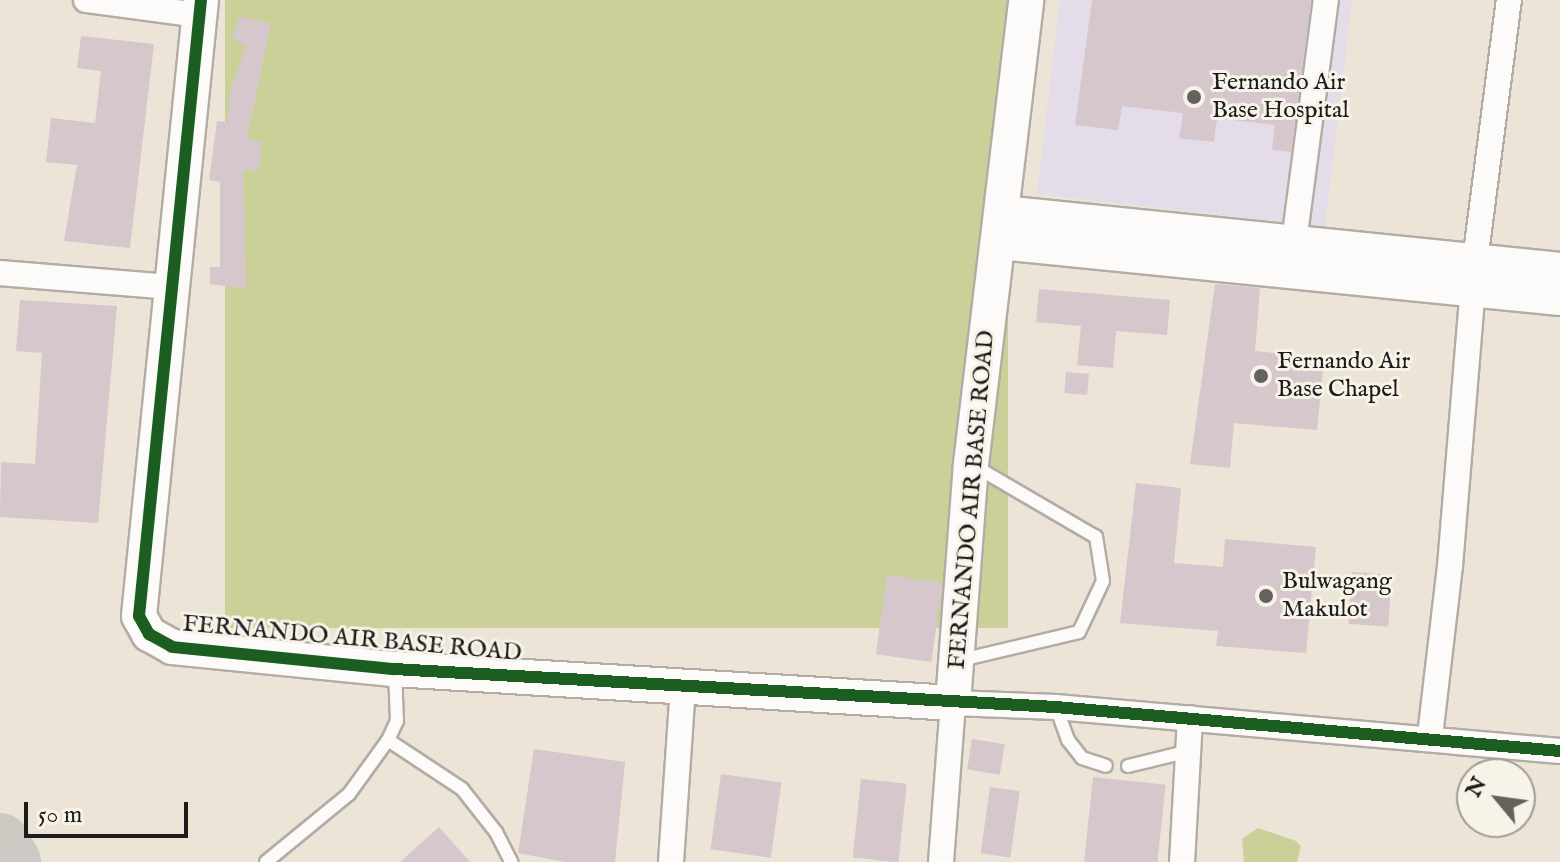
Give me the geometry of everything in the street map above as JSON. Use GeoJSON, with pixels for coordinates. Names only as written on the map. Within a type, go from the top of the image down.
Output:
{"type":"FeatureCollection","features":[{"type":"Feature","properties":{"kind":"street"},"geometry":{"type":"LineString","coordinates":[[86,0],[200,8]]}},
{"type":"Feature","properties":{"kind":"street","name":"FERNANDO AIR BASE ROAD"},"geometry":{"type":"LineString","coordinates":[[200,8],[139,616],[149,634],[172,647],[394,669],[953,703],[971,464],[1026,0]]}},
{"type":"Feature","properties":{"kind":"street"},"geometry":{"type":"LineString","coordinates":[[1292,258],[1326,0]]}},
{"type":"Feature","properties":{"kind":"street"},"geometry":{"type":"LineString","coordinates":[[1430,736],[1450,566],[1474,275],[1509,0]]}},
{"type":"Feature","properties":{"kind":"street"},"geometry":{"type":"LineString","coordinates":[[1001,228],[1474,275],[1560,270]]}},
{"type":"Feature","properties":{"kind":"street"},"geometry":{"type":"LineString","coordinates":[[0,273],[172,287]]}},
{"type":"Feature","properties":{"kind":"street"},"geometry":{"type":"LineString","coordinates":[[1474,275],[1560,298]]}},
{"type":"Feature","properties":{"kind":"street"},"geometry":{"type":"LineString","coordinates":[[671,862],[683,686]]}},
{"type":"Feature","properties":{"kind":"street"},"geometry":{"type":"LineString","coordinates":[[941,862],[953,703],[1056,707],[1430,736],[1560,751]]}},
{"type":"Feature","properties":{"kind":"street"},"geometry":{"type":"LineString","coordinates":[[1182,862],[1190,718]]}},
{"type":"Feature","properties":{"kind":"lane"},"geometry":{"type":"LineString","coordinates":[[957,661],[1079,632],[1103,581],[1096,537],[971,464]]}},
{"type":"Feature","properties":{"kind":"lane"},"geometry":{"type":"LineString","coordinates":[[266,862],[349,794],[388,740],[397,721],[394,669]]}},
{"type":"Feature","properties":{"kind":"lane"},"geometry":{"type":"LineString","coordinates":[[1056,707],[1068,740],[1082,758],[1106,766]]}},
{"type":"Feature","properties":{"kind":"lane"},"geometry":{"type":"LineString","coordinates":[[388,740],[462,789],[496,832],[511,862]]}},
{"type":"Feature","properties":{"kind":"lane"},"geometry":{"type":"LineString","coordinates":[[1128,766],[1190,751]]}},
{"type":"Feature","properties":{"kind":"shaded area","name":"Fernando Air Base Hospital"},"geometry":{"type":"Polygon","coordinates":[[[1060,0],[1352,0],[1325,227],[1037,194],[1060,0]]]}},
{"type":"Feature","properties":{"kind":"green space"},"geometry":{"type":"Polygon","coordinates":[[[225,0],[1008,0],[1008,628],[225,628],[225,0]]]}},
{"type":"Feature","properties":{"kind":"green space"},"geometry":{"type":"Polygon","coordinates":[[[1258,828],[1296,841],[1301,846],[1297,862],[1244,862],[1242,839],[1258,828]]]}},
{"type":"Feature","properties":{"kind":"building"},"geometry":{"type":"Polygon","coordinates":[[[1092,0],[1311,0],[1291,152],[1272,150],[1275,125],[1217,118],[1214,142],[1179,138],[1183,113],[1122,106],[1118,130],[1075,125],[1092,0]]]}},
{"type":"Feature","properties":{"kind":"building"},"geometry":{"type":"Polygon","coordinates":[[[239,17],[271,23],[247,139],[261,141],[259,171],[243,170],[246,289],[210,284],[210,267],[220,267],[220,182],[209,180],[217,121],[227,122],[231,87],[247,45],[232,39],[239,17]]]}},
{"type":"Feature","properties":{"kind":"building"},"geometry":{"type":"Polygon","coordinates":[[[81,36],[154,44],[130,248],[64,241],[77,165],[46,162],[51,118],[95,123],[101,71],[77,68],[81,36]]]}},
{"type":"Feature","properties":{"kind":"building","name":"Fernando Air Base Chapel"},"geometry":{"type":"Polygon","coordinates":[[[1215,284],[1260,288],[1255,351],[1324,358],[1317,430],[1234,423],[1230,468],[1190,464],[1215,284]]]}},
{"type":"Feature","properties":{"kind":"building"},"geometry":{"type":"Polygon","coordinates":[[[1039,289],[1170,300],[1167,335],[1116,331],[1113,368],[1077,365],[1081,326],[1036,322],[1039,289]]]}},
{"type":"Feature","properties":{"kind":"building"},"geometry":{"type":"Polygon","coordinates":[[[20,300],[117,306],[98,523],[0,517],[1,462],[35,464],[42,353],[16,351],[20,300]]]}},
{"type":"Feature","properties":{"kind":"building"},"geometry":{"type":"Polygon","coordinates":[[[1066,372],[1089,374],[1087,395],[1064,393],[1066,372]]]}},
{"type":"Feature","properties":{"kind":"building"},"geometry":{"type":"Polygon","coordinates":[[[1136,483],[1181,488],[1174,563],[1223,567],[1225,539],[1316,547],[1306,653],[1216,646],[1218,631],[1120,623],[1136,483]]]}},
{"type":"Feature","properties":{"kind":"building"},"geometry":{"type":"Polygon","coordinates":[[[1352,572],[1392,575],[1388,627],[1348,624],[1352,572]]]}},
{"type":"Feature","properties":{"kind":"building"},"geometry":{"type":"Polygon","coordinates":[[[887,575],[942,583],[931,662],[876,654],[887,575]]]}},
{"type":"Feature","properties":{"kind":"building"},"geometry":{"type":"Polygon","coordinates":[[[972,739],[1005,744],[1000,775],[967,770],[972,739]]]}},
{"type":"Feature","properties":{"kind":"building"},"geometry":{"type":"Polygon","coordinates":[[[534,749],[625,762],[615,862],[565,862],[518,853],[534,749]]]}},
{"type":"Feature","properties":{"kind":"building"},"geometry":{"type":"Polygon","coordinates":[[[721,774],[781,782],[771,858],[710,849],[721,774]]]}},
{"type":"Feature","properties":{"kind":"building"},"geometry":{"type":"Polygon","coordinates":[[[1093,777],[1166,785],[1157,862],[1084,862],[1093,777]]]}},
{"type":"Feature","properties":{"kind":"building"},"geometry":{"type":"Polygon","coordinates":[[[861,779],[907,784],[899,862],[853,858],[861,779]]]}},
{"type":"Feature","properties":{"kind":"building"},"geometry":{"type":"Polygon","coordinates":[[[990,787],[1020,791],[1010,858],[981,853],[990,787]]]}},
{"type":"Feature","properties":{"kind":"building"},"geometry":{"type":"Polygon","coordinates":[[[439,827],[470,862],[400,862],[439,827]]]}},
{"type":"Feature","properties":{"kind":"taxiway"},"geometry":{"type":"LineString","coordinates":[[0,843],[11,862]]}},
{"type":"Feature","properties":{"kind":"cycle path"},"geometry":{"type":"LineString","coordinates":[[201,0],[139,616],[149,634],[172,647],[394,669],[1056,707],[1560,751]]}},
{"type":"Feature","properties":{"kind":"place","name":"Fernando Air Base Hospital"},"geometry":{"type":"Point","coordinates":[1194,97]}},
{"type":"Feature","properties":{"kind":"place","name":"Fernando Air Base Chapel"},"geometry":{"type":"Point","coordinates":[1261,376]}},
{"type":"Feature","properties":{"kind":"place","name":"Bulwagang Makulot"},"geometry":{"type":"Point","coordinates":[1266,596]}}]}
